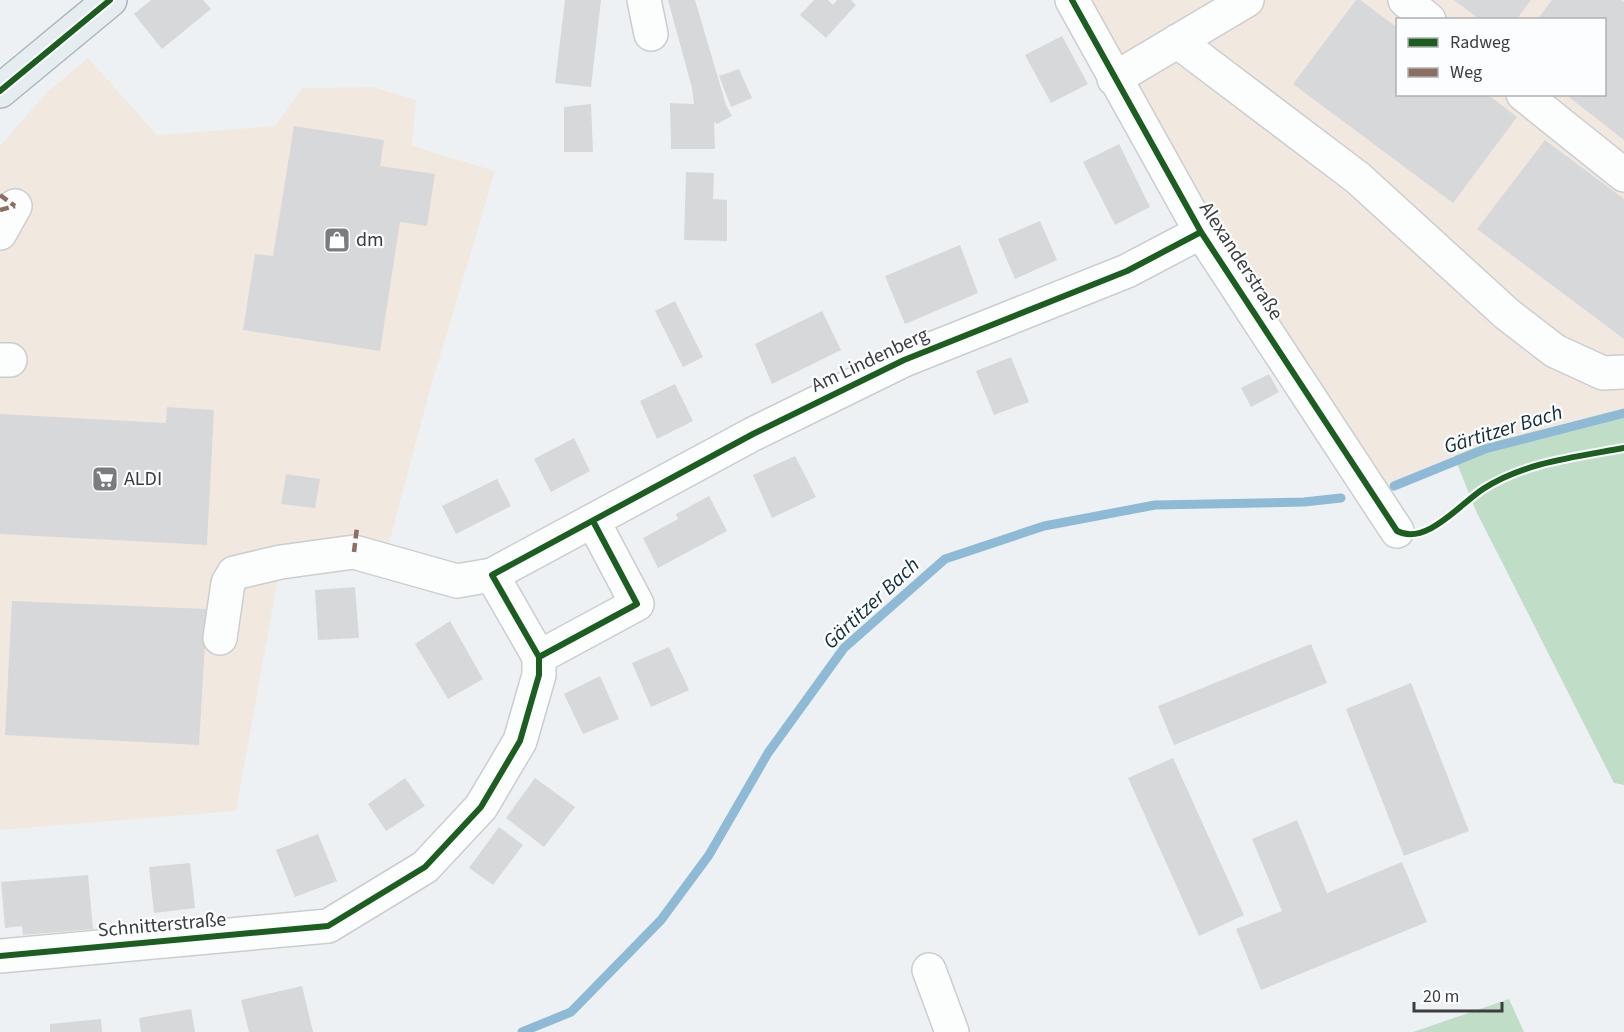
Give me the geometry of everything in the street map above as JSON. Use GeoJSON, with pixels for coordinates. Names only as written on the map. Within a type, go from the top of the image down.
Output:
{"type":"FeatureCollection","features":[{"type":"Feature","properties":{"kind":"main road"},"geometry":{"type":"LineString","coordinates":[[0,92],[110,0]]}},
{"type":"Feature","properties":{"kind":"street"},"geometry":{"type":"LineString","coordinates":[[644,0],[651,34]]}},
{"type":"Feature","properties":{"kind":"street","name":"Alexanderstraße"},"geometry":{"type":"LineString","coordinates":[[1072,0],[1201,232],[1397,531]]}},
{"type":"Feature","properties":{"kind":"street"},"geometry":{"type":"LineString","coordinates":[[1114,79],[1247,0]]}},
{"type":"Feature","properties":{"kind":"street"},"geometry":{"type":"LineString","coordinates":[[1405,0],[1428,18]]}},
{"type":"Feature","properties":{"kind":"street"},"geometry":{"type":"LineString","coordinates":[[1177,41],[1358,178],[1507,314],[1555,351],[1603,374],[1624,372]]}},
{"type":"Feature","properties":{"kind":"street"},"geometry":{"type":"LineString","coordinates":[[1525,96],[1624,175]]}},
{"type":"Feature","properties":{"kind":"street","name":"Am Lindenberg"},"geometry":{"type":"LineString","coordinates":[[492,576],[753,434],[904,360],[1127,271],[1201,232]]}},
{"type":"Feature","properties":{"kind":"street"},"geometry":{"type":"LineString","coordinates":[[220,638],[228,583],[234,573],[281,562],[354,552],[457,581],[492,576],[539,657],[637,604],[593,521]]}},
{"type":"Feature","properties":{"kind":"street","name":"Schnitterstraße"},"geometry":{"type":"LineString","coordinates":[[0,956],[328,926],[425,867],[481,807],[520,741],[539,675],[539,657]]}},
{"type":"Feature","properties":{"kind":"street"},"geometry":{"type":"LineString","coordinates":[[929,970],[952,1032]]}},
{"type":"Feature","properties":{"kind":"shaded area"},"geometry":{"type":"Polygon","coordinates":[[[1080,0],[1624,0],[1624,412],[1487,443],[1392,482],[1374,486],[1198,215],[1080,0]]]}},
{"type":"Feature","properties":{"kind":"shaded area"},"geometry":{"type":"Polygon","coordinates":[[[88,58],[157,135],[275,126],[302,88],[373,87],[416,100],[412,146],[495,171],[428,397],[388,547],[310,542],[284,544],[236,811],[0,830],[0,146],[45,94],[88,58]]]}},
{"type":"Feature","properties":{"kind":"green space"},"geometry":{"type":"Polygon","coordinates":[[[1624,412],[1624,785],[1614,783],[1476,511],[1454,456],[1487,443],[1624,412]]]}},
{"type":"Feature","properties":{"kind":"green space"},"geometry":{"type":"Polygon","coordinates":[[[1509,999],[1524,1032],[1413,1032],[1509,999]]]}},
{"type":"Feature","properties":{"kind":"building"},"geometry":{"type":"Polygon","coordinates":[[[151,0],[203,0],[211,9],[162,49],[134,14],[151,0]]]}},
{"type":"Feature","properties":{"kind":"building"},"geometry":{"type":"Polygon","coordinates":[[[565,0],[601,0],[591,87],[555,83],[565,0]]]}},
{"type":"Feature","properties":{"kind":"building"},"geometry":{"type":"Polygon","coordinates":[[[668,0],[695,0],[726,105],[732,116],[717,124],[714,122],[715,149],[671,149],[670,103],[694,104],[692,88],[668,0]]]}},
{"type":"Feature","properties":{"kind":"building"},"geometry":{"type":"Polygon","coordinates":[[[814,0],[828,0],[833,5],[837,0],[851,0],[856,5],[826,38],[800,15],[814,0]]]}},
{"type":"Feature","properties":{"kind":"building"},"geometry":{"type":"Polygon","coordinates":[[[1356,0],[1360,0],[1396,27],[1396,96],[1490,96],[1517,117],[1453,203],[1293,84],[1356,0]]]}},
{"type":"Feature","properties":{"kind":"building"},"geometry":{"type":"Polygon","coordinates":[[[1454,0],[1531,0],[1518,18],[1477,18],[1454,0]]]}},
{"type":"Feature","properties":{"kind":"building"},"geometry":{"type":"Polygon","coordinates":[[[1552,0],[1621,0],[1624,2],[1624,140],[1568,96],[1606,96],[1606,18],[1538,18],[1552,0]]]}},
{"type":"Feature","properties":{"kind":"building"},"geometry":{"type":"Polygon","coordinates":[[[1062,36],[1088,84],[1051,103],[1025,55],[1062,36]]]}},
{"type":"Feature","properties":{"kind":"building"},"geometry":{"type":"Polygon","coordinates":[[[739,69],[752,98],[731,107],[719,76],[739,69]]]}},
{"type":"Feature","properties":{"kind":"building"},"geometry":{"type":"Polygon","coordinates":[[[591,104],[593,152],[564,152],[564,107],[591,104]]]}},
{"type":"Feature","properties":{"kind":"building","name":"dm"},"geometry":{"type":"Polygon","coordinates":[[[294,126],[384,140],[380,166],[435,174],[427,226],[400,222],[380,351],[243,330],[255,254],[273,256],[294,126]]]}},
{"type":"Feature","properties":{"kind":"building"},"geometry":{"type":"Polygon","coordinates":[[[1545,140],[1624,199],[1624,339],[1477,229],[1545,140]]]}},
{"type":"Feature","properties":{"kind":"building"},"geometry":{"type":"Polygon","coordinates":[[[1119,144],[1150,207],[1115,225],[1083,162],[1119,144]]]}},
{"type":"Feature","properties":{"kind":"building"},"geometry":{"type":"Polygon","coordinates":[[[686,172],[714,173],[713,199],[727,200],[727,241],[684,240],[686,172]]]}},
{"type":"Feature","properties":{"kind":"building"},"geometry":{"type":"Polygon","coordinates":[[[1040,221],[1057,260],[1015,279],[998,239],[1040,221]]]}},
{"type":"Feature","properties":{"kind":"building"},"geometry":{"type":"Polygon","coordinates":[[[960,245],[978,293],[905,324],[885,276],[960,245]]]}},
{"type":"Feature","properties":{"kind":"building"},"geometry":{"type":"Polygon","coordinates":[[[675,301],[703,357],[683,367],[655,311],[675,301]]]}},
{"type":"Feature","properties":{"kind":"building"},"geometry":{"type":"Polygon","coordinates":[[[822,311],[841,350],[772,384],[755,344],[822,311]]]}},
{"type":"Feature","properties":{"kind":"building"},"geometry":{"type":"Polygon","coordinates":[[[1011,357],[1029,402],[994,415],[976,371],[1011,357]]]}},
{"type":"Feature","properties":{"kind":"building"},"geometry":{"type":"Polygon","coordinates":[[[1269,374],[1279,392],[1251,407],[1241,388],[1269,374]]]}},
{"type":"Feature","properties":{"kind":"building"},"geometry":{"type":"Polygon","coordinates":[[[675,384],[693,421],[657,439],[640,401],[675,384]]]}},
{"type":"Feature","properties":{"kind":"building","name":"ALDI"},"geometry":{"type":"Polygon","coordinates":[[[167,407],[214,410],[207,545],[0,534],[0,414],[166,423],[167,407]]]}},
{"type":"Feature","properties":{"kind":"building"},"geometry":{"type":"Polygon","coordinates":[[[574,438],[590,471],[551,492],[534,459],[574,438]]]}},
{"type":"Feature","properties":{"kind":"building"},"geometry":{"type":"Polygon","coordinates":[[[795,456],[816,497],[772,518],[753,475],[795,456]]]}},
{"type":"Feature","properties":{"kind":"building"},"geometry":{"type":"Polygon","coordinates":[[[286,474],[320,479],[315,508],[281,504],[286,474]]]}},
{"type":"Feature","properties":{"kind":"building"},"geometry":{"type":"Polygon","coordinates":[[[497,479],[511,506],[456,534],[442,506],[497,479]]]}},
{"type":"Feature","properties":{"kind":"building"},"geometry":{"type":"Polygon","coordinates":[[[709,496],[727,531],[658,568],[643,538],[678,519],[676,514],[709,496]]]}},
{"type":"Feature","properties":{"kind":"building"},"geometry":{"type":"Polygon","coordinates":[[[355,587],[359,638],[318,640],[315,590],[355,587]]]}},
{"type":"Feature","properties":{"kind":"building"},"geometry":{"type":"Polygon","coordinates":[[[12,601],[207,609],[199,745],[5,735],[12,601]]]}},
{"type":"Feature","properties":{"kind":"building"},"geometry":{"type":"Polygon","coordinates":[[[450,621],[483,679],[448,699],[415,644],[450,621]]]}},
{"type":"Feature","properties":{"kind":"building"},"geometry":{"type":"Polygon","coordinates":[[[1311,644],[1327,683],[1174,745],[1158,706],[1311,644]]]}},
{"type":"Feature","properties":{"kind":"building"},"geometry":{"type":"Polygon","coordinates":[[[669,647],[689,690],[651,707],[632,663],[669,647]]]}},
{"type":"Feature","properties":{"kind":"building"},"geometry":{"type":"Polygon","coordinates":[[[600,676],[619,719],[583,734],[564,694],[600,676]]]}},
{"type":"Feature","properties":{"kind":"building"},"geometry":{"type":"Polygon","coordinates":[[[1411,683],[1469,831],[1404,856],[1346,709],[1411,683]]]}},
{"type":"Feature","properties":{"kind":"building"},"geometry":{"type":"Polygon","coordinates":[[[1173,758],[1244,915],[1199,936],[1128,778],[1173,758]]]}},
{"type":"Feature","properties":{"kind":"building"},"geometry":{"type":"Polygon","coordinates":[[[405,778],[425,806],[386,831],[368,804],[405,778]]]}},
{"type":"Feature","properties":{"kind":"building"},"geometry":{"type":"Polygon","coordinates":[[[535,778],[575,807],[544,847],[506,818],[535,778]]]}},
{"type":"Feature","properties":{"kind":"building"},"geometry":{"type":"Polygon","coordinates":[[[1297,820],[1327,893],[1402,862],[1427,922],[1261,990],[1236,929],[1282,911],[1252,839],[1297,820]]]}},
{"type":"Feature","properties":{"kind":"building"},"geometry":{"type":"Polygon","coordinates":[[[499,827],[523,845],[493,885],[469,868],[499,827]]]}},
{"type":"Feature","properties":{"kind":"building"},"geometry":{"type":"Polygon","coordinates":[[[318,834],[337,881],[295,897],[276,850],[318,834]]]}},
{"type":"Feature","properties":{"kind":"building"},"geometry":{"type":"Polygon","coordinates":[[[190,863],[195,908],[154,913],[149,867],[190,863]]]}},
{"type":"Feature","properties":{"kind":"building"},"geometry":{"type":"Polygon","coordinates":[[[88,875],[93,929],[23,935],[22,926],[5,928],[1,882],[88,875]]]}},
{"type":"Feature","properties":{"kind":"building"},"geometry":{"type":"Polygon","coordinates":[[[302,986],[313,1032],[249,1032],[241,1000],[302,986]]]}},
{"type":"Feature","properties":{"kind":"building"},"geometry":{"type":"Polygon","coordinates":[[[191,1009],[195,1032],[141,1032],[139,1018],[191,1009]]]}},
{"type":"Feature","properties":{"kind":"building"},"geometry":{"type":"Polygon","coordinates":[[[101,1019],[102,1032],[50,1032],[50,1024],[101,1019]]]}},
{"type":"Feature","properties":{"kind":"waterway","name":"Gärtitzer Bach"},"geometry":{"type":"LineString","coordinates":[[1394,486],[1485,449],[1624,413]]}},
{"type":"Feature","properties":{"kind":"waterway","name":"Gärtitzer Bach"},"geometry":{"type":"LineString","coordinates":[[522,1032],[571,1012],[661,920],[709,855],[768,753],[844,648],[945,559],[1044,526],[1155,505],[1304,502],[1341,498]]}},
{"type":"Feature","properties":{"kind":"marked path"},"geometry":{"type":"LineString","coordinates":[[0,195],[15,206]]}},
{"type":"Feature","properties":{"kind":"marked path"},"geometry":{"type":"LineString","coordinates":[[0,210],[15,206]]}},
{"type":"Feature","properties":{"kind":"marked path"},"geometry":{"type":"LineString","coordinates":[[354,552],[357,527]]}},
{"type":"Feature","properties":{"kind":"cycle path"},"geometry":{"type":"LineString","coordinates":[[0,91],[110,0]]}},
{"type":"Feature","properties":{"kind":"cycle path"},"geometry":{"type":"LineString","coordinates":[[1072,0],[1201,232],[1397,531],[1408,534],[1419,533],[1431,528],[1483,489],[1516,472],[1551,462],[1624,448]]}},
{"type":"Feature","properties":{"kind":"cycle path"},"geometry":{"type":"LineString","coordinates":[[0,956],[328,926],[425,867],[481,807],[520,741],[539,675],[539,657],[492,575],[753,434],[904,360],[1127,271],[1201,232]]}},
{"type":"Feature","properties":{"kind":"cycle path"},"geometry":{"type":"LineString","coordinates":[[539,657],[637,604],[593,521]]}},
{"type":"Feature","properties":{"kind":"place","name":"dm"},"geometry":{"type":"Point","coordinates":[337,240]}},
{"type":"Feature","properties":{"kind":"place","name":"ALDI"},"geometry":{"type":"Point","coordinates":[105,479]}}]}
